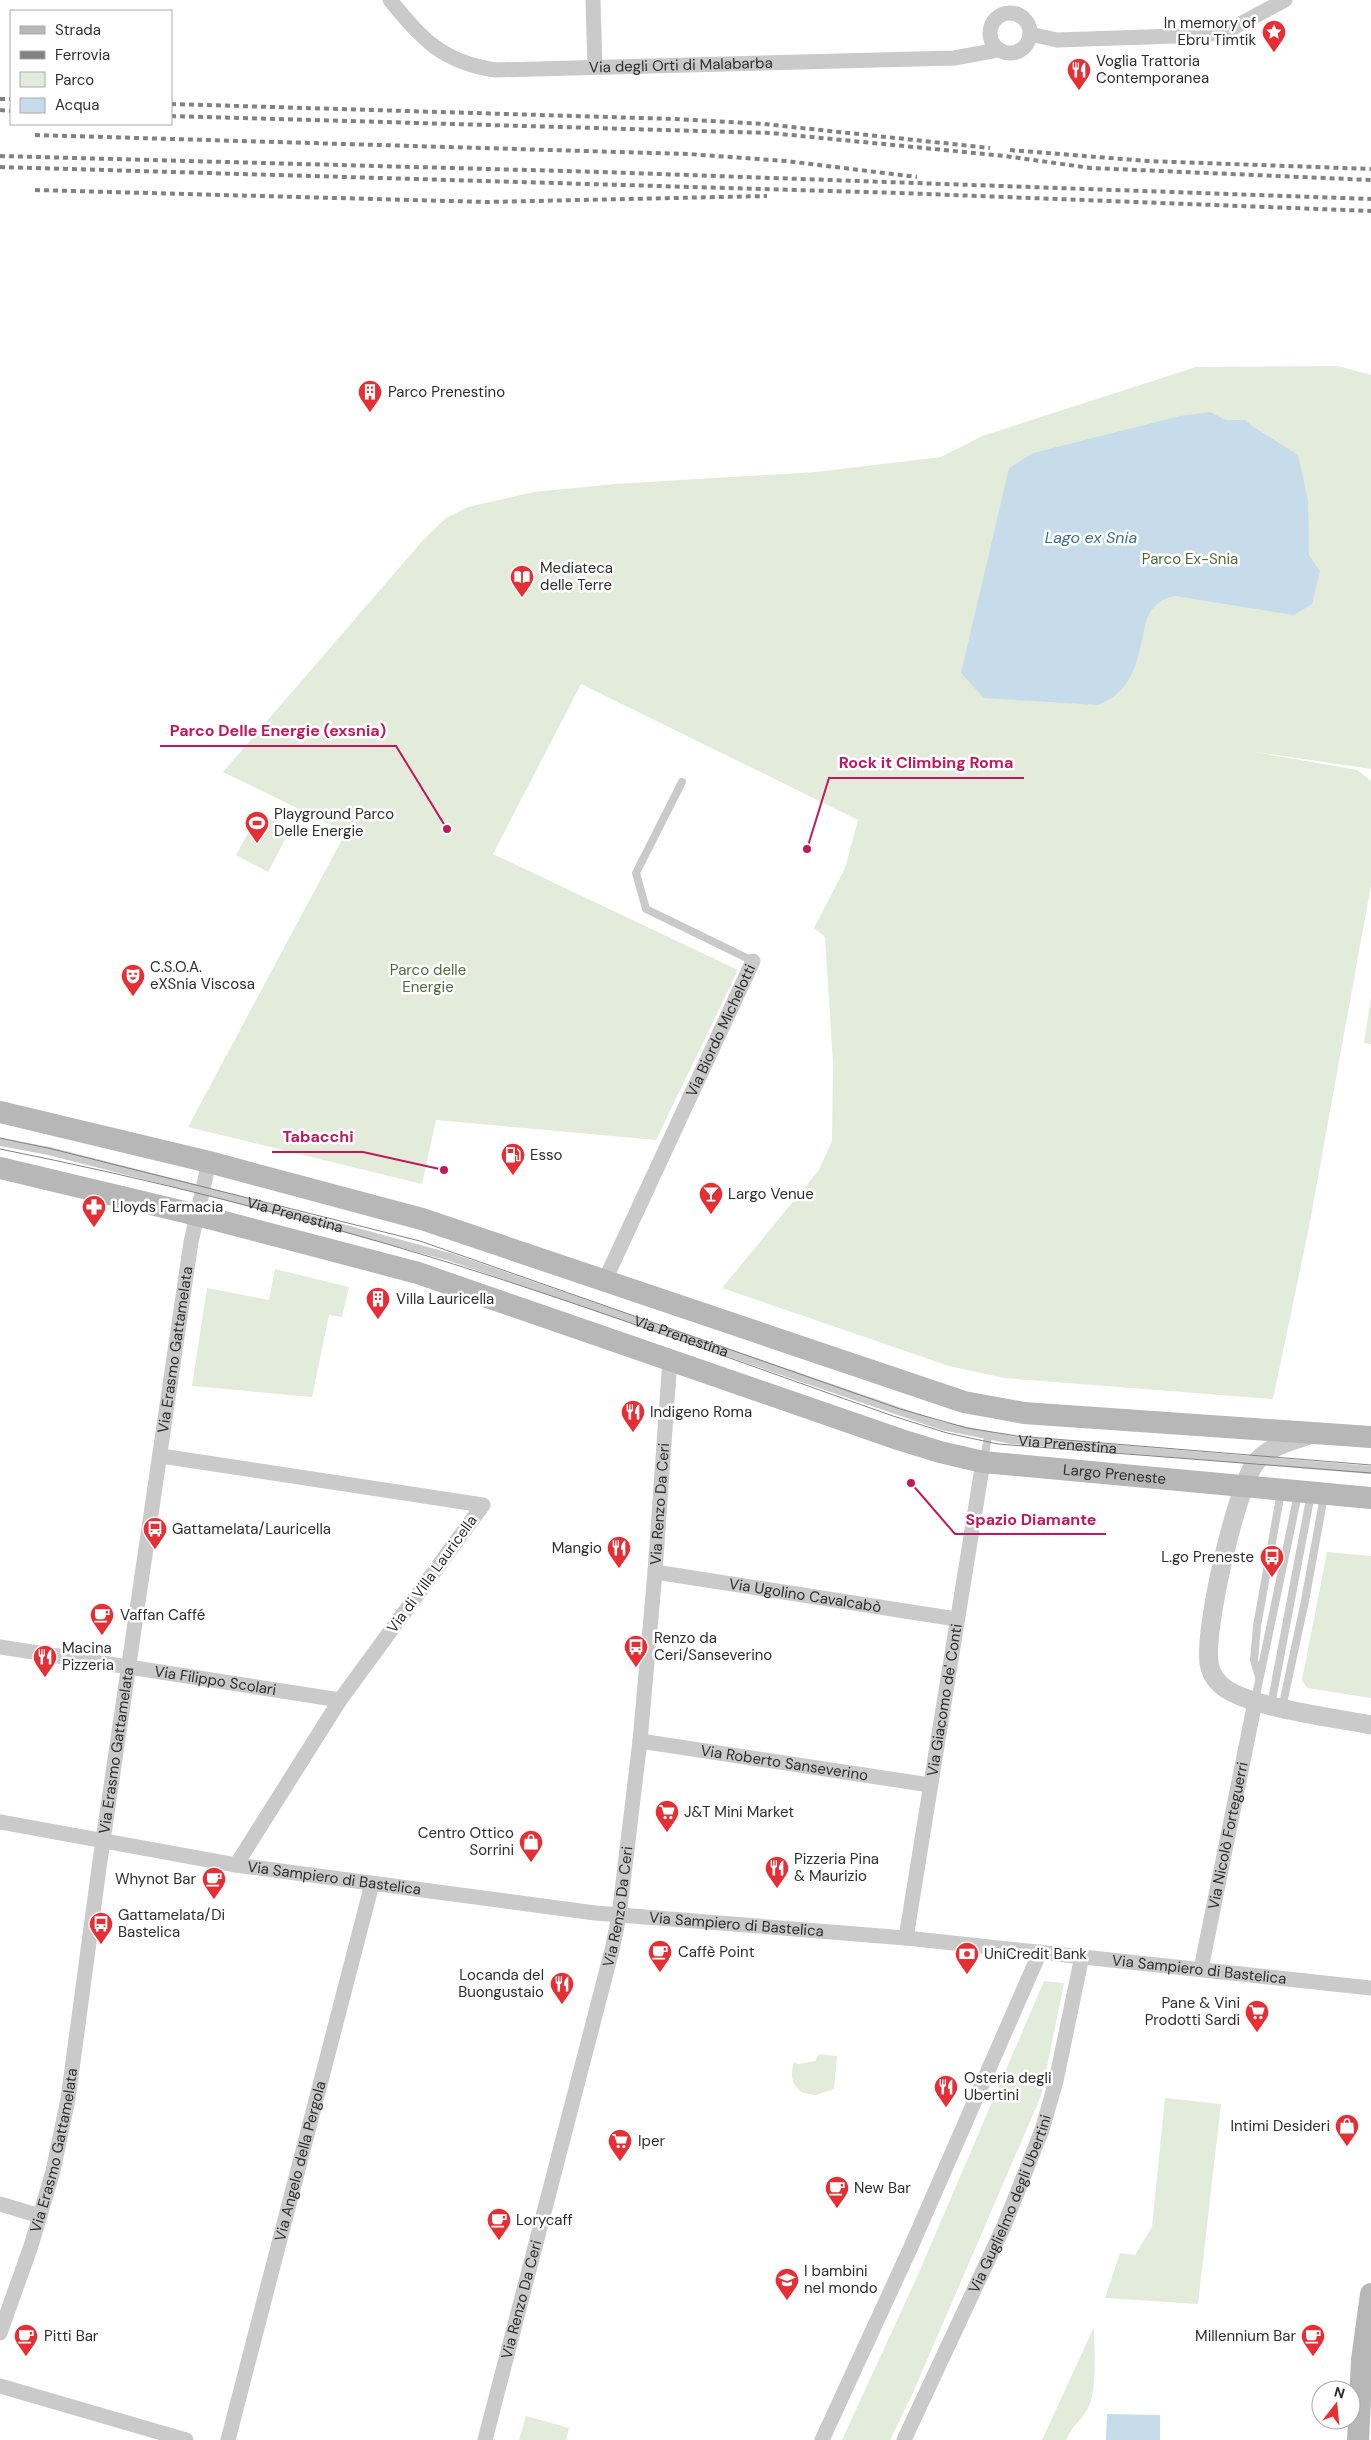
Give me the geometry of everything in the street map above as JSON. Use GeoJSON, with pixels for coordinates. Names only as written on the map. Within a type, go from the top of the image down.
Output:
{"type":"FeatureCollection","features":[{"type":"Feature","properties":{"kind":"main road","name":"Via Prenestina"},"geometry":{"type":"LineString","coordinates":[[0,1112],[209,1162],[422,1218],[924,1390],[984,1406],[1024,1413],[1314,1434]]}},
{"type":"Feature","properties":{"kind":"main road","name":"Via Prenestina"},"geometry":{"type":"LineString","coordinates":[[0,1168],[196,1215],[418,1273],[921,1447],[984,1462]]}},
{"type":"Feature","properties":{"kind":"main road"},"geometry":{"type":"LineString","coordinates":[[1314,1434],[1371,1437]]}},
{"type":"Feature","properties":{"kind":"main road","name":"Largo Preneste"},"geometry":{"type":"LineString","coordinates":[[984,1462],[1371,1498]]}},
{"type":"Feature","properties":{"kind":"main road"},"geometry":{"type":"LineString","coordinates":[[1358,2440],[1371,2294]]}},
{"type":"Feature","properties":{"kind":"street","name":"Via degli Orti di Malabarba"},"geometry":{"type":"LineString","coordinates":[[390,0],[413,28],[433,47],[465,63],[486,68],[512,70],[954,58],[998,50]]}},
{"type":"Feature","properties":{"kind":"street"},"geometry":{"type":"LineString","coordinates":[[594,0],[595,67]]}},
{"type":"Feature","properties":{"kind":"street"},"geometry":{"type":"LineString","coordinates":[[1030,34],[1057,40],[1205,35],[1227,32],[1285,0]]}},
{"type":"Feature","properties":{"kind":"street"},"geometry":{"type":"LineString","coordinates":[[1007,6],[1021,16],[1028,24],[1030,34],[1027,44],[1019,52],[1008,54],[998,50],[991,37],[993,22],[1007,6]]}},
{"type":"Feature","properties":{"kind":"street","name":"Via Biordo Michelotti"},"geometry":{"type":"LineString","coordinates":[[605,1280],[753,961]]}},
{"type":"Feature","properties":{"kind":"street","name":"Via Erasmo Gattamelata"},"geometry":{"type":"LineString","coordinates":[[0,2333],[40,2216],[53,2171],[68,2099],[129,1666],[196,1215],[209,1162]]}},
{"type":"Feature","properties":{"kind":"street","name":"Via Renzo Da Ceri"},"geometry":{"type":"LineString","coordinates":[[485,2440],[612,1950],[619,1916],[640,1741],[655,1572],[670,1359]]}},
{"type":"Feature","properties":{"kind":"street"},"geometry":{"type":"LineString","coordinates":[[1314,1434],[1280,1445],[1258,1461],[1245,1485],[1235,1513],[1217,1592],[1209,1663],[1214,1676],[1225,1689],[1240,1698],[1371,1725]]}},
{"type":"Feature","properties":{"kind":"street","name":"Via di Villa Lauricella"},"geometry":{"type":"LineString","coordinates":[[161,1456],[483,1505],[340,1700],[236,1865]]}},
{"type":"Feature","properties":{"kind":"street","name":"Via Giacomo de' Conti"},"geometry":{"type":"LineString","coordinates":[[906,1938],[956,1619],[984,1462]]}},
{"type":"Feature","properties":{"kind":"street","name":"Via Ugolino Cavalcabò"},"geometry":{"type":"LineString","coordinates":[[655,1572],[956,1619]]}},
{"type":"Feature","properties":{"kind":"street","name":"Via Filippo Scolari"},"geometry":{"type":"LineString","coordinates":[[0,1647],[340,1700]]}},
{"type":"Feature","properties":{"kind":"street","name":"Via Nicolò Forteguerri"},"geometry":{"type":"LineString","coordinates":[[1201,1969],[1269,1705]]}},
{"type":"Feature","properties":{"kind":"street","name":"Via Roberto Sanseverino"},"geometry":{"type":"LineString","coordinates":[[640,1741],[930,1785]]}},
{"type":"Feature","properties":{"kind":"street","name":"Via Sampiero di Bastelica"},"geometry":{"type":"LineString","coordinates":[[0,1822],[236,1865],[619,1916],[906,1938],[1371,1988]]}},
{"type":"Feature","properties":{"kind":"street","name":"Via Angelo della Pergola"},"geometry":{"type":"LineString","coordinates":[[228,2440],[372,1884]]}},
{"type":"Feature","properties":{"kind":"street"},"geometry":{"type":"LineString","coordinates":[[822,2440],[921,2224],[1040,1952]]}},
{"type":"Feature","properties":{"kind":"street","name":"Via Guglielmo degli Ubertini"},"geometry":{"type":"LineString","coordinates":[[904,2440],[1000,2233],[1042,2130],[1056,2081],[1082,1956]]}},
{"type":"Feature","properties":{"kind":"street"},"geometry":{"type":"LineString","coordinates":[[0,2204],[40,2216]]}},
{"type":"Feature","properties":{"kind":"street"},"geometry":{"type":"LineString","coordinates":[[0,2386],[186,2440]]}},
{"type":"Feature","properties":{"kind":"lane","name":"Via Biordo Michelotti"},"geometry":{"type":"LineString","coordinates":[[682,782],[636,873],[646,909],[753,961]]}},
{"type":"Feature","properties":{"kind":"lane","name":"Via Prenestina"},"geometry":{"type":"LineString","coordinates":[[0,1142],[49,1151],[202,1190],[450,1257],[558,1292],[906,1415],[988,1437],[1371,1470]]}},
{"type":"Feature","properties":{"kind":"lane"},"geometry":{"type":"LineString","coordinates":[[984,1462],[988,1437]]}},
{"type":"Feature","properties":{"kind":"lane"},"geometry":{"type":"LineString","coordinates":[[1260,1679],[1304,1491]]}},
{"type":"Feature","properties":{"kind":"lane"},"geometry":{"type":"LineString","coordinates":[[1269,1705],[1254,1660],[1257,1626],[1304,1491]]}},
{"type":"Feature","properties":{"kind":"lane"},"geometry":{"type":"LineString","coordinates":[[1269,1705],[1304,1491]]}},
{"type":"Feature","properties":{"kind":"lane"},"geometry":{"type":"LineString","coordinates":[[1269,1705],[1305,1601],[1304,1491]]}},
{"type":"Feature","properties":{"kind":"green space"},"geometry":{"type":"Polygon","coordinates":[[[1338,366],[1371,375],[1371,769],[1249,751],[1357,770],[1371,781],[1371,885],[1309,1227],[1273,1399],[1004,1378],[949,1366],[722,1288],[819,1170],[832,1141],[833,1063],[825,937],[814,928],[845,868],[858,820],[581,684],[493,854],[738,970],[656,1140],[436,1120],[422,1184],[188,1127],[346,832],[223,772],[424,539],[446,518],[468,507],[534,492],[615,484],[816,472],[941,457],[982,436],[1196,367],[1338,366]]]}},
{"type":"Feature","properties":{"kind":"green space"},"geometry":{"type":"Polygon","coordinates":[[[259,813],[290,830],[268,872],[236,855],[259,813]]]}},
{"type":"Feature","properties":{"kind":"green space"},"geometry":{"type":"Polygon","coordinates":[[[1371,997],[1371,1044],[1364,1043],[1371,997]]]}},
{"type":"Feature","properties":{"kind":"green space"},"geometry":{"type":"Polygon","coordinates":[[[275,1269],[349,1287],[342,1317],[329,1315],[312,1397],[192,1386],[207,1288],[269,1300],[275,1269]]]}},
{"type":"Feature","properties":{"kind":"green space"},"geometry":{"type":"Polygon","coordinates":[[[1327,1552],[1371,1556],[1371,1698],[1307,1688],[1302,1680],[1327,1552]]]}},
{"type":"Feature","properties":{"kind":"green space"},"geometry":{"type":"Polygon","coordinates":[[[1044,1981],[1064,1983],[1041,2096],[912,2395],[890,2440],[842,2440],[917,2277],[1044,1981]]]}},
{"type":"Feature","properties":{"kind":"green space"},"geometry":{"type":"Polygon","coordinates":[[[819,2054],[837,2056],[834,2089],[816,2095],[803,2093],[796,2087],[792,2079],[794,2062],[798,2064],[815,2061],[819,2054]]]}},
{"type":"Feature","properties":{"kind":"green space"},"geometry":{"type":"Polygon","coordinates":[[[1165,2098],[1221,2104],[1198,2304],[1105,2298],[1120,2253],[1135,2255],[1152,2227],[1165,2098]]]}},
{"type":"Feature","properties":{"kind":"green space"},"geometry":{"type":"Polygon","coordinates":[[[1094,2327],[1094,2380],[1088,2408],[1066,2440],[1042,2440],[1094,2327]]]}},
{"type":"Feature","properties":{"kind":"green space"},"geometry":{"type":"Polygon","coordinates":[[[526,2416],[569,2428],[566,2440],[519,2440],[526,2416]]]}},
{"type":"Feature","properties":{"kind":"water","name":"Lago ex Snia"},"geometry":{"type":"Polygon","coordinates":[[[1210,412],[1226,420],[1246,420],[1252,426],[1298,455],[1308,500],[1309,555],[1320,571],[1312,604],[1294,615],[1175,596],[1170,597],[1158,603],[1149,614],[1134,669],[1121,690],[1111,698],[1098,705],[984,698],[961,673],[1009,468],[1033,453],[1180,416],[1210,412]]]}},
{"type":"Feature","properties":{"kind":"water"},"geometry":{"type":"Polygon","coordinates":[[[1107,2414],[1160,2415],[1160,2440],[1106,2440],[1107,2414]]]}},
{"type":"Feature","properties":{"kind":"tram line"},"geometry":{"type":"LineString","coordinates":[[0,1138],[52,1149],[420,1241],[900,1409],[967,1428],[1017,1436],[1371,1465]]}},
{"type":"Feature","properties":{"kind":"tram line"},"geometry":{"type":"LineString","coordinates":[[0,1149],[113,1173],[225,1200],[392,1245],[560,1299],[896,1417],[947,1433],[998,1444],[1371,1473]]}},
{"type":"Feature","properties":{"kind":"railway"},"geometry":{"type":"LineString","coordinates":[[0,99],[10,99]]}},
{"type":"Feature","properties":{"kind":"railway"},"geometry":{"type":"LineString","coordinates":[[172,104],[675,119],[764,124],[990,148]]}},
{"type":"Feature","properties":{"kind":"railway"},"geometry":{"type":"LineString","coordinates":[[0,110],[10,111]]}},
{"type":"Feature","properties":{"kind":"railway"},"geometry":{"type":"LineString","coordinates":[[172,116],[771,133],[1005,156],[1091,168],[1371,180]]}},
{"type":"Feature","properties":{"kind":"railway"},"geometry":{"type":"LineString","coordinates":[[35,135],[688,154],[786,161],[917,177]]}},
{"type":"Feature","properties":{"kind":"railway"},"geometry":{"type":"LineString","coordinates":[[1010,150],[1147,161],[1371,169]]}},
{"type":"Feature","properties":{"kind":"railway"},"geometry":{"type":"LineString","coordinates":[[0,156],[602,172],[1371,199]]}},
{"type":"Feature","properties":{"kind":"railway"},"geometry":{"type":"LineString","coordinates":[[0,167],[900,193],[1371,211]]}},
{"type":"Feature","properties":{"kind":"railway"},"geometry":{"type":"LineString","coordinates":[[35,190],[487,202],[767,196]]}},
{"type":"Feature","properties":{"kind":"place","name":"In memory of Ebru Timtik"},"geometry":{"type":"Point","coordinates":[1274,53]}},
{"type":"Feature","properties":{"kind":"place","name":"Voglia Trattoria Contemporanea"},"geometry":{"type":"Point","coordinates":[1079,91]}},
{"type":"Feature","properties":{"kind":"place","name":"Parco Prenestino"},"geometry":{"type":"Point","coordinates":[370,413]}},
{"type":"Feature","properties":{"kind":"place","name":"Mediateca delle Terre"},"geometry":{"type":"Point","coordinates":[522,598]}},
{"type":"Feature","properties":{"kind":"place","name":"Parco Delle Energie (exsnia)"},"geometry":{"type":"Point","coordinates":[447,829]}},
{"type":"Feature","properties":{"kind":"place","name":"Playground Parco Delle Energie"},"geometry":{"type":"Point","coordinates":[257,844]}},
{"type":"Feature","properties":{"kind":"place","name":"Rock it Climbing Roma"},"geometry":{"type":"Point","coordinates":[807,849]}},
{"type":"Feature","properties":{"kind":"place","name":"C.S.O.A. eXSnia Viscosa"},"geometry":{"type":"Point","coordinates":[133,997]}},
{"type":"Feature","properties":{"kind":"place","name":"Tabacchi"},"geometry":{"type":"Point","coordinates":[444,1170]}},
{"type":"Feature","properties":{"kind":"place","name":"Esso"},"geometry":{"type":"Point","coordinates":[513,1176]}},
{"type":"Feature","properties":{"kind":"place","name":"Largo Venue"},"geometry":{"type":"Point","coordinates":[711,1215]}},
{"type":"Feature","properties":{"kind":"place","name":"Lloyds Farmacia"},"geometry":{"type":"Point","coordinates":[94,1228]}},
{"type":"Feature","properties":{"kind":"place","name":"Villa Lauricella"},"geometry":{"type":"Point","coordinates":[378,1320]}},
{"type":"Feature","properties":{"kind":"place","name":"Indigeno Roma"},"geometry":{"type":"Point","coordinates":[633,1433]}},
{"type":"Feature","properties":{"kind":"place","name":"Spazio Diamante"},"geometry":{"type":"Point","coordinates":[911,1483]}},
{"type":"Feature","properties":{"kind":"place","name":"Gattamelata/Lauricella"},"geometry":{"type":"Point","coordinates":[155,1550]}},
{"type":"Feature","properties":{"kind":"place","name":"Mangio"},"geometry":{"type":"Point","coordinates":[619,1569]}},
{"type":"Feature","properties":{"kind":"place","name":"L.go Preneste"},"geometry":{"type":"Point","coordinates":[1272,1578]}},
{"type":"Feature","properties":{"kind":"place","name":"Vaffan Caffé"},"geometry":{"type":"Point","coordinates":[102,1636]}},
{"type":"Feature","properties":{"kind":"place","name":"Renzo da Ceri/Sanseverino"},"geometry":{"type":"Point","coordinates":[636,1668]}},
{"type":"Feature","properties":{"kind":"place","name":"Macina Pizzeria"},"geometry":{"type":"Point","coordinates":[45,1678]}},
{"type":"Feature","properties":{"kind":"place","name":"J&T Mini Market"},"geometry":{"type":"Point","coordinates":[667,1833]}},
{"type":"Feature","properties":{"kind":"place","name":"Centro Ottico Sorrini"},"geometry":{"type":"Point","coordinates":[531,1863]}},
{"type":"Feature","properties":{"kind":"place","name":"Pizzeria Pina & Maurizio"},"geometry":{"type":"Point","coordinates":[777,1889]}},
{"type":"Feature","properties":{"kind":"place","name":"Whynot Bar"},"geometry":{"type":"Point","coordinates":[214,1900]}},
{"type":"Feature","properties":{"kind":"place","name":"Gattamelata/Di Bastelica"},"geometry":{"type":"Point","coordinates":[101,1945]}},
{"type":"Feature","properties":{"kind":"place","name":"Caffè Point"},"geometry":{"type":"Point","coordinates":[660,1973]}},
{"type":"Feature","properties":{"kind":"place","name":"UniCredit Bank"},"geometry":{"type":"Point","coordinates":[967,1975]}},
{"type":"Feature","properties":{"kind":"place","name":"Locanda del Buongustaio"},"geometry":{"type":"Point","coordinates":[562,2005]}},
{"type":"Feature","properties":{"kind":"place","name":"Pane & Vini Prodotti Sardi"},"geometry":{"type":"Point","coordinates":[1257,2033]}},
{"type":"Feature","properties":{"kind":"place","name":"Osteria degli Ubertini"},"geometry":{"type":"Point","coordinates":[946,2108]}},
{"type":"Feature","properties":{"kind":"place","name":"Intimi Desideri"},"geometry":{"type":"Point","coordinates":[1347,2147]}},
{"type":"Feature","properties":{"kind":"place","name":"Iper"},"geometry":{"type":"Point","coordinates":[620,2162]}},
{"type":"Feature","properties":{"kind":"place","name":"New Bar"},"geometry":{"type":"Point","coordinates":[837,2209]}},
{"type":"Feature","properties":{"kind":"place","name":"Lorycaff"},"geometry":{"type":"Point","coordinates":[499,2241]}},
{"type":"Feature","properties":{"kind":"place","name":"I bambini nel mondo"},"geometry":{"type":"Point","coordinates":[787,2301]}},
{"type":"Feature","properties":{"kind":"place","name":"Pitti Bar"},"geometry":{"type":"Point","coordinates":[26,2357]}},
{"type":"Feature","properties":{"kind":"place","name":"Millennium Bar"},"geometry":{"type":"Point","coordinates":[1313,2357]}},
{"type":"Feature","properties":{"kind":"park label","name":"Parco Ex-Snia"},"geometry":{"type":"Point","coordinates":[1190,559]}},
{"type":"Feature","properties":{"kind":"park label","name":"Parco delle Energie"},"geometry":{"type":"Point","coordinates":[428,978]}}]}
